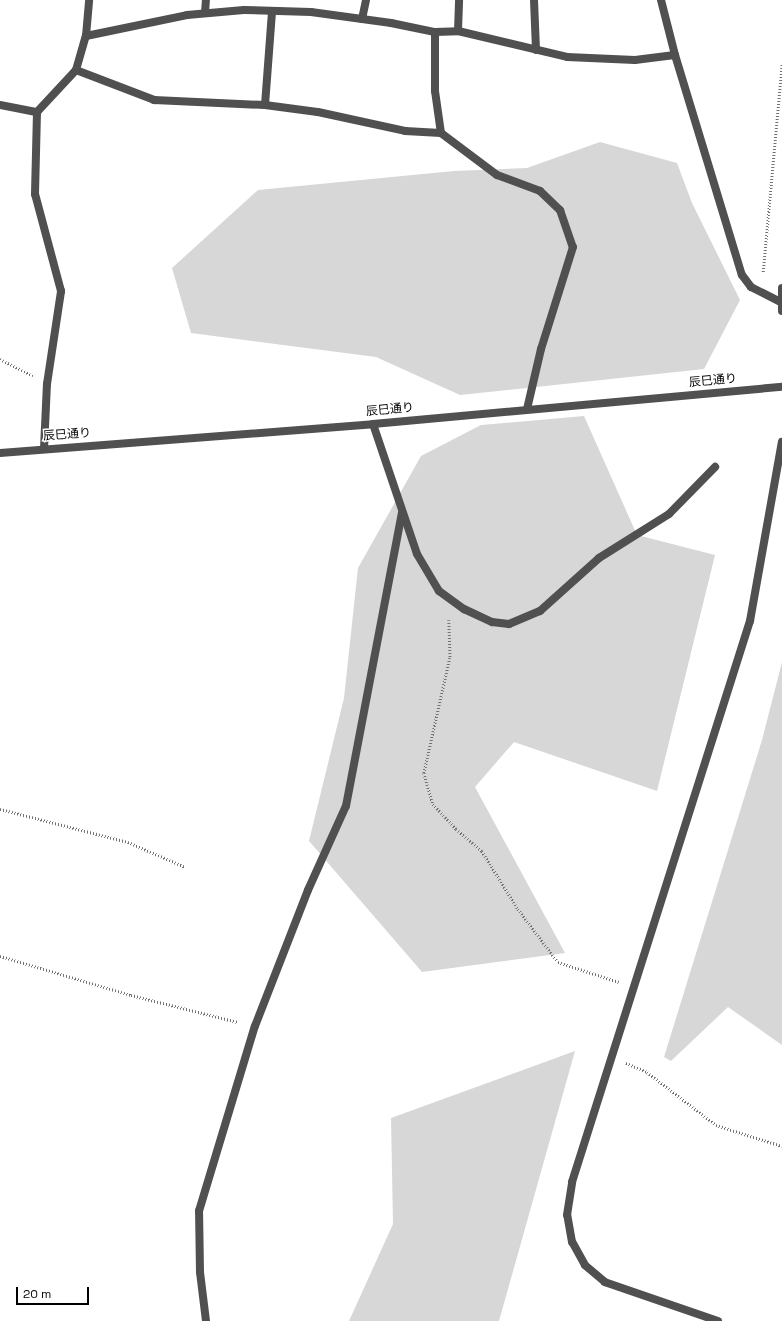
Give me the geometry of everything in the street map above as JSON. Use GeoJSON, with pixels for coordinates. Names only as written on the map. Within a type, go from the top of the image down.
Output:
{"type":"FeatureCollection","features":[{"type":"Feature","properties":{"kind":"street"},"geometry":{"type":"LineString","coordinates":[[44,449],[47,384],[61,291],[34,194],[37,112],[76,70],[86,36],[89,0]]}},
{"type":"Feature","properties":{"kind":"street"},"geometry":{"type":"LineString","coordinates":[[205,13],[206,0]]}},
{"type":"Feature","properties":{"kind":"street"},"geometry":{"type":"LineString","coordinates":[[362,19],[366,0]]}},
{"type":"Feature","properties":{"kind":"street"},"geometry":{"type":"LineString","coordinates":[[458,31],[459,0]]}},
{"type":"Feature","properties":{"kind":"street"},"geometry":{"type":"LineString","coordinates":[[534,0],[536,50]]}},
{"type":"Feature","properties":{"kind":"street"},"geometry":{"type":"LineString","coordinates":[[661,0],[675,55],[742,275],[752,287],[781,302]]}},
{"type":"Feature","properties":{"kind":"street"},"geometry":{"type":"LineString","coordinates":[[86,36],[187,15],[205,13],[272,11],[311,12],[362,19],[435,32],[458,31],[567,57],[600,60],[635,60],[675,55]]}},
{"type":"Feature","properties":{"kind":"street"},"geometry":{"type":"LineString","coordinates":[[265,105],[272,11]]}},
{"type":"Feature","properties":{"kind":"street"},"geometry":{"type":"LineString","coordinates":[[435,32],[435,91],[441,133]]}},
{"type":"Feature","properties":{"kind":"street"},"geometry":{"type":"LineString","coordinates":[[76,70],[154,100],[265,105],[318,112],[405,131],[441,133],[497,175],[540,191],[560,210],[572,247],[541,349],[527,409]]}},
{"type":"Feature","properties":{"kind":"street"},"geometry":{"type":"LineString","coordinates":[[0,105],[37,112]]}},
{"type":"Feature","properties":{"kind":"street"},"geometry":{"type":"LineString","coordinates":[[782,288],[782,312]]}},
{"type":"Feature","properties":{"kind":"street","name":"辰巳通り"},"geometry":{"type":"LineString","coordinates":[[0,453],[373,424],[782,387]]}},
{"type":"Feature","properties":{"kind":"street"},"geometry":{"type":"LineString","coordinates":[[373,424],[417,554],[440,591],[464,609],[492,622],[509,624],[540,610],[599,558],[669,514],[715,467]]}},
{"type":"Feature","properties":{"kind":"street"},"geometry":{"type":"LineString","coordinates":[[718,1321],[606,1282],[585,1265],[572,1242],[567,1215],[572,1182],[611,1056],[636,988],[750,621],[782,442]]}},
{"type":"Feature","properties":{"kind":"street"},"geometry":{"type":"LineString","coordinates":[[206,1321],[200,1272],[199,1211],[255,1026],[308,890],[346,806],[402,513]]}},
{"type":"Feature","properties":{"kind":"path"},"geometry":{"type":"LineString","coordinates":[[763,272],[782,62]]}},
{"type":"Feature","properties":{"kind":"path"},"geometry":{"type":"LineString","coordinates":[[0,359],[47,384]]}},
{"type":"Feature","properties":{"kind":"path"},"geometry":{"type":"LineString","coordinates":[[449,619],[451,626],[450,658],[424,773],[433,804],[456,829],[482,851],[518,909],[558,962],[636,988]]}},
{"type":"Feature","properties":{"kind":"path"},"geometry":{"type":"LineString","coordinates":[[0,809],[128,842],[185,868]]}},
{"type":"Feature","properties":{"kind":"path"},"geometry":{"type":"LineString","coordinates":[[0,956],[131,995],[255,1026]]}},
{"type":"Feature","properties":{"kind":"path"},"geometry":{"type":"LineString","coordinates":[[611,1056],[647,1072],[716,1125],[782,1146]]}},
{"type":"Feature","properties":{"kind":"shaded area"},"geometry":{"type":"Polygon","coordinates":[[[600,142],[677,163],[692,203],[740,300],[704,369],[460,395],[376,357],[191,333],[172,268],[258,190],[454,171],[527,168],[600,142]]]}},
{"type":"Feature","properties":{"kind":"shaded area"},"geometry":{"type":"Polygon","coordinates":[[[584,416],[637,535],[715,555],[657,791],[514,742],[475,787],[565,953],[422,972],[309,841],[344,698],[358,568],[421,456],[481,425],[584,416]]]}},
{"type":"Feature","properties":{"kind":"shaded area"},"geometry":{"type":"Polygon","coordinates":[[[782,662],[782,1045],[728,1007],[671,1061],[664,1057],[762,740],[782,662]]]}},
{"type":"Feature","properties":{"kind":"shaded area"},"geometry":{"type":"Polygon","coordinates":[[[575,1051],[499,1321],[349,1321],[393,1224],[391,1118],[575,1051]]]}}]}
